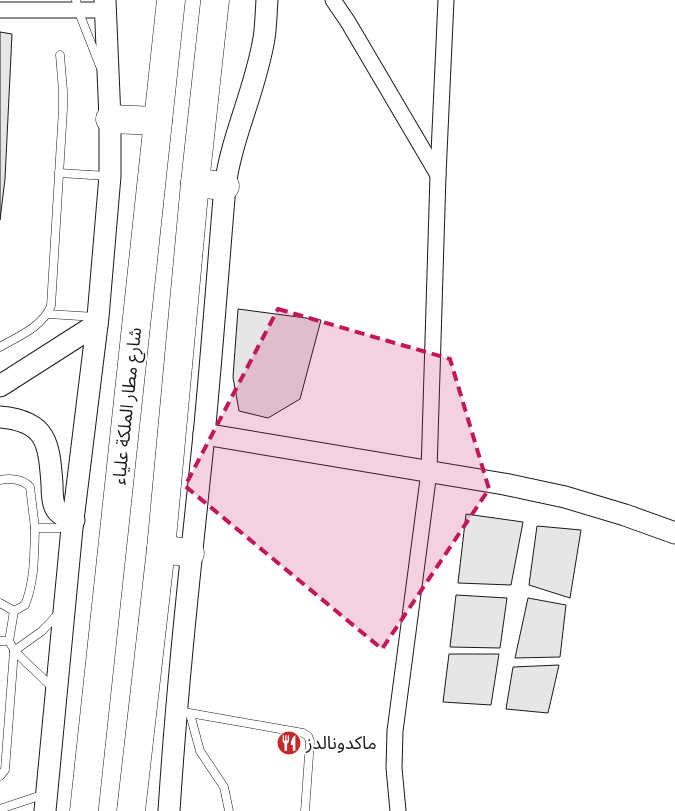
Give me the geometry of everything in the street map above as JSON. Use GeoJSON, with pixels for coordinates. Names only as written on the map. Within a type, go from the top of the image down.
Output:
{"type":"FeatureCollection","features":[{"type":"Feature","properties":{"kind":"highway","name":"شارع مطار الملكة علياء"},"geometry":{"type":"LineString","coordinates":[[84,811],[171,0]]}},
{"type":"Feature","properties":{"kind":"highway"},"geometry":{"type":"LineString","coordinates":[[131,811],[161,549],[195,183],[215,0]]}},
{"type":"Feature","properties":{"kind":"highway"},"geometry":{"type":"LineString","coordinates":[[110,119],[158,121]]}},
{"type":"Feature","properties":{"kind":"highway"},"geometry":{"type":"LineString","coordinates":[[195,183],[225,186]]}},
{"type":"Feature","properties":{"kind":"highway"},"geometry":{"type":"LineString","coordinates":[[161,549],[190,553]]}},
{"type":"Feature","properties":{"kind":"street"},"geometry":{"type":"LineString","coordinates":[[0,0],[9,0]]}},
{"type":"Feature","properties":{"kind":"street"},"geometry":{"type":"LineString","coordinates":[[169,811],[183,712],[190,553],[204,434],[225,186],[231,153],[264,40],[267,0]]}},
{"type":"Feature","properties":{"kind":"street"},"geometry":{"type":"LineString","coordinates":[[332,0],[348,22],[438,175]]}},
{"type":"Feature","properties":{"kind":"street"},"geometry":{"type":"LineString","coordinates":[[398,811],[394,768],[395,731],[429,472],[438,175],[446,0]]}},
{"type":"Feature","properties":{"kind":"street"},"geometry":{"type":"LineString","coordinates":[[0,10],[105,5],[110,119],[110,176],[97,321],[73,524],[46,802]]}},
{"type":"Feature","properties":{"kind":"street"},"geometry":{"type":"LineString","coordinates":[[0,386],[97,321]]}},
{"type":"Feature","properties":{"kind":"street"},"geometry":{"type":"LineString","coordinates":[[0,417],[16,418],[38,430],[49,454],[55,507],[73,524]]}},
{"type":"Feature","properties":{"kind":"street"},"geometry":{"type":"LineString","coordinates":[[204,434],[504,484],[565,498],[625,515],[675,534]]}},
{"type":"Feature","properties":{"kind":"lane"},"geometry":{"type":"LineString","coordinates":[[77,5],[109,86]]}},
{"type":"Feature","properties":{"kind":"lane"},"geometry":{"type":"LineString","coordinates":[[0,347],[38,325],[48,314],[53,297],[63,91],[60,56]]}},
{"type":"Feature","properties":{"kind":"lane"},"geometry":{"type":"LineString","coordinates":[[59,173],[110,176]]}},
{"type":"Feature","properties":{"kind":"lane"},"geometry":{"type":"LineString","coordinates":[[48,314],[97,321]]}},
{"type":"Feature","properties":{"kind":"lane"},"geometry":{"type":"LineString","coordinates":[[0,480],[22,481],[30,487],[35,528],[34,571],[29,595],[25,605],[14,611]]}},
{"type":"Feature","properties":{"kind":"lane"},"geometry":{"type":"LineString","coordinates":[[35,528],[73,524]]}},
{"type":"Feature","properties":{"kind":"lane"},"geometry":{"type":"LineString","coordinates":[[0,603],[14,611]]}},
{"type":"Feature","properties":{"kind":"lane"},"geometry":{"type":"LineString","coordinates":[[14,651],[42,631],[65,606]]}},
{"type":"Feature","properties":{"kind":"lane"},"geometry":{"type":"LineString","coordinates":[[14,611],[9,641],[14,651],[37,671],[57,694]]}},
{"type":"Feature","properties":{"kind":"lane"},"geometry":{"type":"LineString","coordinates":[[0,642],[9,641]]}},
{"type":"Feature","properties":{"kind":"lane"},"geometry":{"type":"LineString","coordinates":[[0,776],[5,770],[14,651]]}},
{"type":"Feature","properties":{"kind":"lane"},"geometry":{"type":"LineString","coordinates":[[183,712],[200,751],[224,787],[229,810],[238,811]]}},
{"type":"Feature","properties":{"kind":"lane"},"geometry":{"type":"LineString","coordinates":[[183,712],[303,733],[308,736],[310,741],[305,811]]}},
{"type":"Feature","properties":{"kind":"lane"},"geometry":{"type":"LineString","coordinates":[[0,809],[46,802]]}},
{"type":"Feature","properties":{"kind":"highlighted area"},"geometry":{"type":"Polygon","coordinates":[[[278,309],[450,359],[489,489],[382,649],[185,486],[278,309]]]}},
{"type":"Feature","properties":{"kind":"building"},"geometry":{"type":"Polygon","coordinates":[[[0,32],[12,34],[5,179],[0,220],[0,32]]]}},
{"type":"Feature","properties":{"kind":"building"},"geometry":{"type":"Polygon","coordinates":[[[238,309],[321,320],[300,399],[268,418],[239,411],[233,377],[238,309]]]}},
{"type":"Feature","properties":{"kind":"building"},"geometry":{"type":"Polygon","coordinates":[[[466,514],[523,522],[511,585],[458,583],[466,514]]]}},
{"type":"Feature","properties":{"kind":"building"},"geometry":{"type":"Polygon","coordinates":[[[537,526],[581,530],[570,598],[529,585],[537,526]]]}},
{"type":"Feature","properties":{"kind":"building"},"geometry":{"type":"Polygon","coordinates":[[[456,595],[507,598],[500,648],[450,647],[456,595]]]}},
{"type":"Feature","properties":{"kind":"building"},"geometry":{"type":"Polygon","coordinates":[[[528,598],[566,605],[560,657],[515,658],[528,598]]]}},
{"type":"Feature","properties":{"kind":"building"},"geometry":{"type":"Polygon","coordinates":[[[449,654],[499,654],[491,705],[443,702],[449,654]]]}},
{"type":"Feature","properties":{"kind":"building"},"geometry":{"type":"Polygon","coordinates":[[[559,665],[548,713],[506,709],[513,667],[559,665]]]}},
{"type":"Feature","properties":{"kind":"place","name":"ماكدونالدز"},"geometry":{"type":"Point","coordinates":[289,743]}}]}
